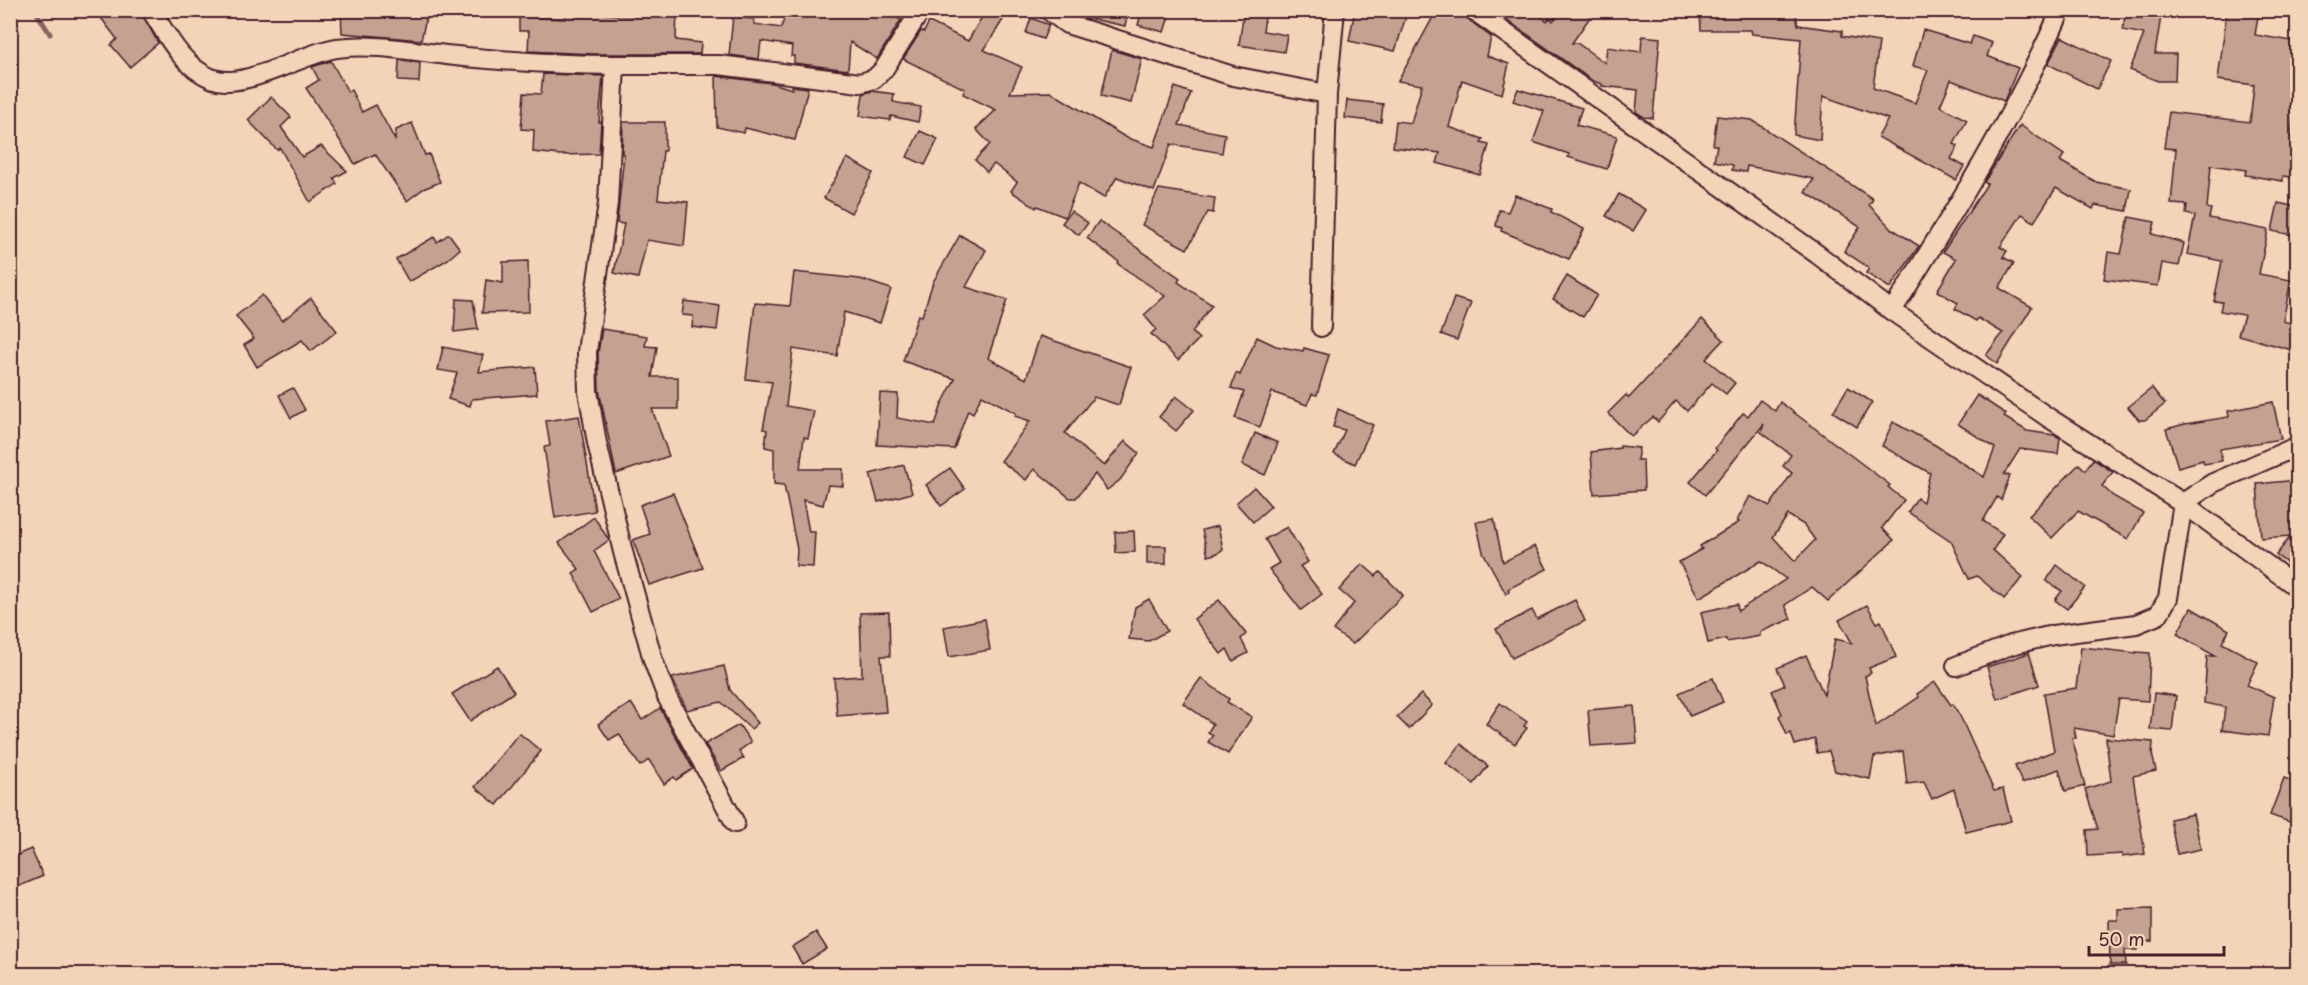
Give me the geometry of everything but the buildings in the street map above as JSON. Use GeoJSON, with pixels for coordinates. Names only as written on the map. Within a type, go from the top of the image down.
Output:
{"type":"FeatureCollection","features":[{"type":"Feature","properties":{"kind":"street"},"geometry":{"type":"LineString","coordinates":[[151,10],[174,45],[192,66],[212,79],[236,81],[265,73],[315,52],[339,47],[381,48],[556,65],[719,64],[860,84],[874,79],[884,69],[921,10]]}},
{"type":"Feature","properties":{"kind":"street"},"geometry":{"type":"LineString","coordinates":[[1048,10],[1067,24],[1233,76],[1327,94]]}},
{"type":"Feature","properties":{"kind":"street"},"geometry":{"type":"LineString","coordinates":[[1321,327],[1327,94],[1335,10]]}},
{"type":"Feature","properties":{"kind":"street"},"geometry":{"type":"LineString","coordinates":[[1473,10],[1817,254],[1893,311],[2049,418],[2183,503],[2298,588]]}},
{"type":"Feature","properties":{"kind":"street"},"geometry":{"type":"LineString","coordinates":[[1893,311],[1940,235],[2010,113],[2061,10]]}},
{"type":"Feature","properties":{"kind":"street"},"geometry":{"type":"LineString","coordinates":[[615,65],[608,203],[587,352],[588,391],[597,443],[623,552],[654,660],[667,697],[735,824]]}},
{"type":"Feature","properties":{"kind":"street"},"geometry":{"type":"LineString","coordinates":[[1956,666],[2011,645],[2053,635],[2136,624],[2158,615],[2168,598],[2183,503],[2213,483],[2298,446]]}},
{"type":"Feature","properties":{"kind":"waterway"},"geometry":{"type":"LineString","coordinates":[[35,10],[50,34]]}}]}
